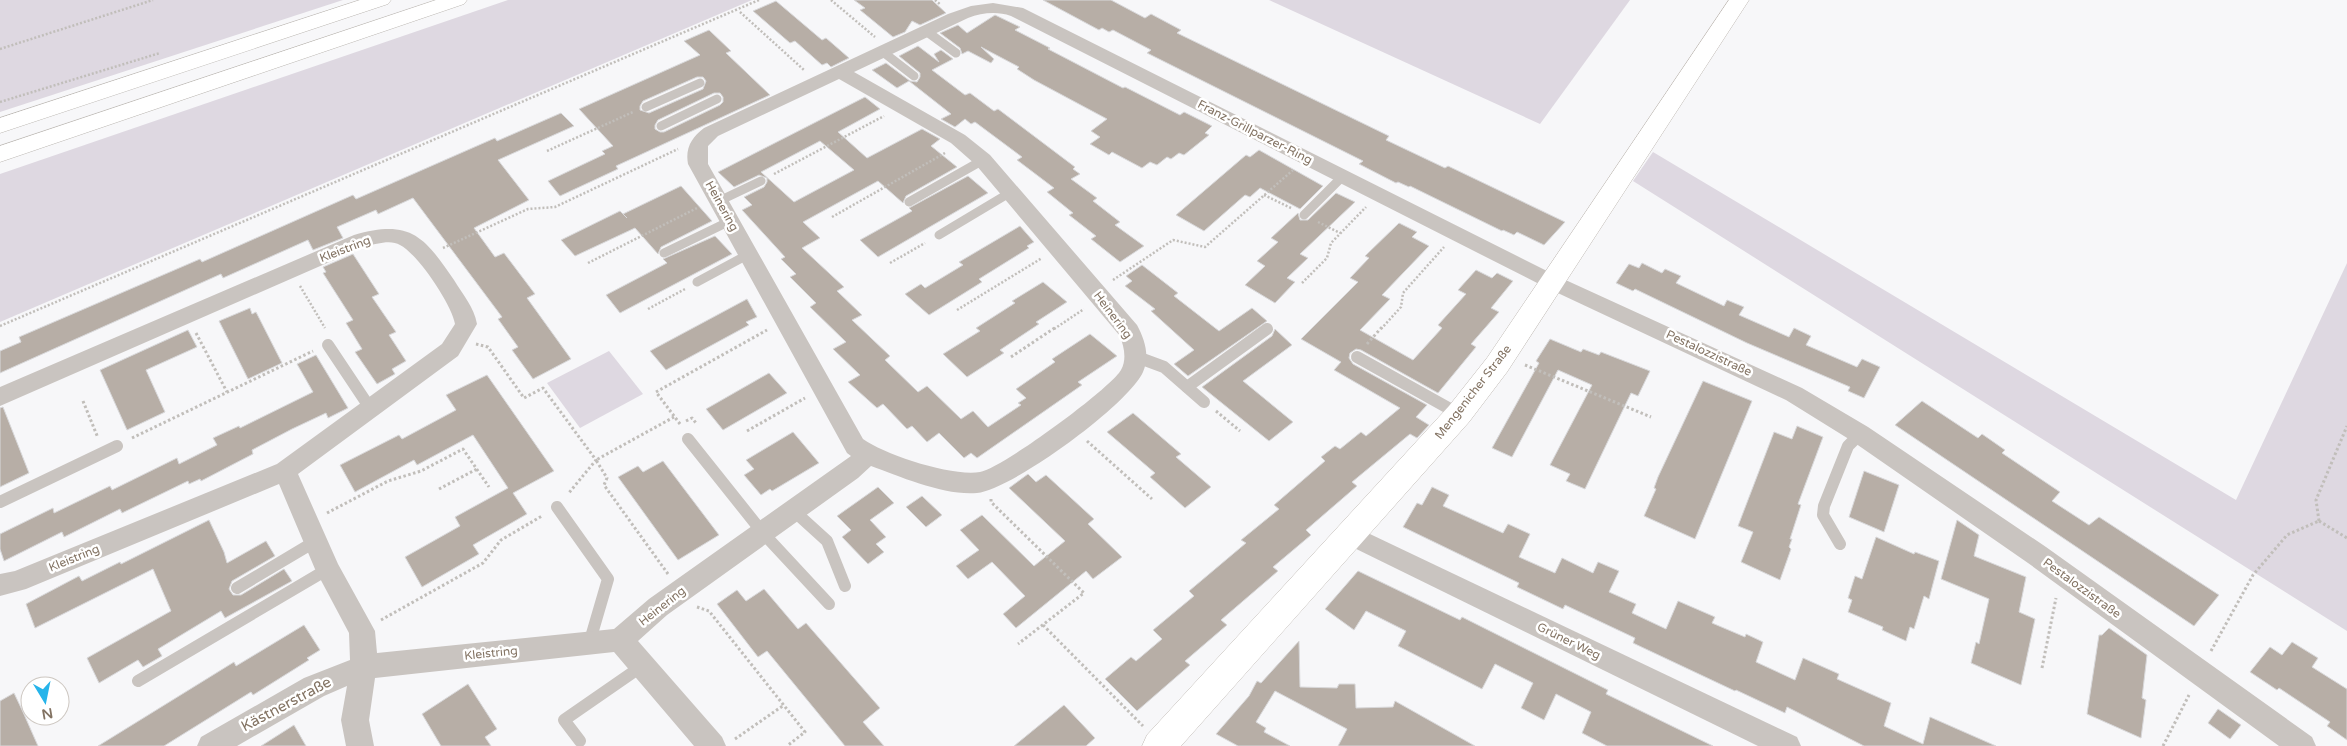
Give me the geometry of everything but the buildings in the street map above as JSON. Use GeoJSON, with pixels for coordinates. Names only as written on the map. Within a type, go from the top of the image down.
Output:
{"type":"FeatureCollection","features":[{"type":"Feature","properties":{"kind":"main road"},"geometry":{"type":"LineString","coordinates":[[0,126],[381,0]]}},
{"type":"Feature","properties":{"kind":"main road"},"geometry":{"type":"LineString","coordinates":[[0,154],[457,0]]}},
{"type":"Feature","properties":{"kind":"main road","name":"Mengenicher Straße"},"geometry":{"type":"LineString","coordinates":[[1160,745],[1351,536],[1459,414],[1503,356],[1739,0]]}},
{"type":"Feature","properties":{"kind":"street","name":"Franz-Grillparzer-Ring"},"geometry":{"type":"LineString","coordinates":[[926,31],[984,7],[1005,8],[1017,12],[1552,282]]}},
{"type":"Feature","properties":{"kind":"street"},"geometry":{"type":"LineString","coordinates":[[705,137],[711,132],[926,31]]}},
{"type":"Feature","properties":{"kind":"street","name":"Heinering"},"geometry":{"type":"LineString","coordinates":[[840,72],[963,143],[983,160],[1059,247],[1129,332],[1137,357]]}},
{"type":"Feature","properties":{"kind":"street","name":"Heinering"},"geometry":{"type":"LineString","coordinates":[[620,640],[677,593],[850,471],[867,456],[855,446],[698,164],[695,153],[698,144],[705,137]]}},
{"type":"Feature","properties":{"kind":"street","name":"Kleistring"},"geometry":{"type":"LineString","coordinates":[[0,397],[186,314],[361,240],[386,235],[406,239],[418,247],[464,312],[466,324],[459,339],[450,350],[285,471],[17,581],[0,585]]}},
{"type":"Feature","properties":{"kind":"street","name":"Pestalozzistraße"},"geometry":{"type":"LineString","coordinates":[[1552,282],[1744,369],[1794,394],[1860,434],[2069,579],[2302,746]]}},
{"type":"Feature","properties":{"kind":"street"},"geometry":{"type":"LineString","coordinates":[[867,456],[956,481],[972,484],[988,480],[1006,472],[1110,398],[1132,374],[1137,357]]}},
{"type":"Feature","properties":{"kind":"street"},"geometry":{"type":"LineString","coordinates":[[285,471],[328,569],[362,631],[364,645],[363,667],[354,720],[360,746]]}},
{"type":"Feature","properties":{"kind":"street","name":"Grüner Weg"},"geometry":{"type":"LineString","coordinates":[[1351,536],[1787,746]]}},
{"type":"Feature","properties":{"kind":"street"},"geometry":{"type":"LineString","coordinates":[[620,640],[642,666],[722,743]]}},
{"type":"Feature","properties":{"kind":"street","name":"Kleistring"},"geometry":{"type":"LineString","coordinates":[[363,667],[620,640]]}},
{"type":"Feature","properties":{"kind":"street","name":"Kästnerstraße"},"geometry":{"type":"LineString","coordinates":[[212,746],[314,687],[363,667]]}},
{"type":"Feature","properties":{"kind":"lane"},"geometry":{"type":"LineString","coordinates":[[926,31],[956,53]]}},
{"type":"Feature","properties":{"kind":"lane"},"geometry":{"type":"LineString","coordinates":[[886,50],[914,76]]}},
{"type":"Feature","properties":{"kind":"lane"},"geometry":{"type":"LineString","coordinates":[[646,107],[700,83]]}},
{"type":"Feature","properties":{"kind":"lane"},"geometry":{"type":"LineString","coordinates":[[661,126],[717,99]]}},
{"type":"Feature","properties":{"kind":"lane"},"geometry":{"type":"LineString","coordinates":[[909,202],[983,160]]}},
{"type":"Feature","properties":{"kind":"lane"},"geometry":{"type":"LineString","coordinates":[[1304,215],[1343,176]]}},
{"type":"Feature","properties":{"kind":"lane"},"geometry":{"type":"LineString","coordinates":[[718,199],[761,181]]}},
{"type":"Feature","properties":{"kind":"lane"},"geometry":{"type":"LineString","coordinates":[[939,235],[1011,192]]}},
{"type":"Feature","properties":{"kind":"lane"},"geometry":{"type":"LineString","coordinates":[[664,253],[730,221]]}},
{"type":"Feature","properties":{"kind":"lane"},"geometry":{"type":"LineString","coordinates":[[697,282],[749,254]]}},
{"type":"Feature","properties":{"kind":"lane"},"geometry":{"type":"LineString","coordinates":[[1187,387],[1268,329]]}},
{"type":"Feature","properties":{"kind":"lane"},"geometry":{"type":"LineString","coordinates":[[328,345],[370,408]]}},
{"type":"Feature","properties":{"kind":"lane"},"geometry":{"type":"LineString","coordinates":[[1137,357],[1164,367],[1204,402]]}},
{"type":"Feature","properties":{"kind":"lane"},"geometry":{"type":"LineString","coordinates":[[1357,357],[1459,414]]}},
{"type":"Feature","properties":{"kind":"lane"},"geometry":{"type":"LineString","coordinates":[[1840,544],[1824,515],[1824,506],[1848,446],[1860,434]]}},
{"type":"Feature","properties":{"kind":"lane"},"geometry":{"type":"LineString","coordinates":[[688,439],[763,533],[829,604]]}},
{"type":"Feature","properties":{"kind":"lane"},"geometry":{"type":"LineString","coordinates":[[0,502],[116,446]]}},
{"type":"Feature","properties":{"kind":"lane"},"geometry":{"type":"LineString","coordinates":[[557,507],[608,579],[589,644]]}},
{"type":"Feature","properties":{"kind":"lane"},"geometry":{"type":"LineString","coordinates":[[794,511],[826,541],[845,586]]}},
{"type":"Feature","properties":{"kind":"lane"},"geometry":{"type":"LineString","coordinates":[[237,588],[312,532]]}},
{"type":"Feature","properties":{"kind":"lane"},"geometry":{"type":"LineString","coordinates":[[138,681],[328,569]]}},
{"type":"Feature","properties":{"kind":"lane"},"geometry":{"type":"LineString","coordinates":[[580,741],[564,720],[642,666]]}},
{"type":"Feature","properties":{"kind":"path"},"geometry":{"type":"LineString","coordinates":[[0,49],[153,0]]}},
{"type":"Feature","properties":{"kind":"path"},"geometry":{"type":"LineString","coordinates":[[0,326],[759,0]]}},
{"type":"Feature","properties":{"kind":"path"},"geometry":{"type":"LineString","coordinates":[[831,0],[886,50]]}},
{"type":"Feature","properties":{"kind":"path"},"geometry":{"type":"LineString","coordinates":[[740,12],[818,82]]}},
{"type":"Feature","properties":{"kind":"path"},"geometry":{"type":"LineString","coordinates":[[0,102],[155,53],[164,52]]}},
{"type":"Feature","properties":{"kind":"path"},"geometry":{"type":"LineString","coordinates":[[547,151],[646,107]]}},
{"type":"Feature","properties":{"kind":"path"},"geometry":{"type":"LineString","coordinates":[[761,181],[902,107]]}},
{"type":"Feature","properties":{"kind":"path"},"geometry":{"type":"LineString","coordinates":[[425,257],[528,209],[555,207],[705,137]]}},
{"type":"Feature","properties":{"kind":"path"},"geometry":{"type":"LineString","coordinates":[[832,217],[963,143]]}},
{"type":"Feature","properties":{"kind":"path"},"geometry":{"type":"LineString","coordinates":[[1011,356],[1173,240],[1205,247],[1307,158]]}},
{"type":"Feature","properties":{"kind":"path"},"geometry":{"type":"LineString","coordinates":[[1302,283],[1327,258],[1330,243],[1378,194]]}},
{"type":"Feature","properties":{"kind":"path"},"geometry":{"type":"LineString","coordinates":[[588,262],[718,199]]}},
{"type":"Feature","properties":{"kind":"path"},"geometry":{"type":"LineString","coordinates":[[1357,357],[1358,353],[1401,307],[1403,293],[1456,233]]}},
{"type":"Feature","properties":{"kind":"path"},"geometry":{"type":"LineString","coordinates":[[890,263],[939,235]]}},
{"type":"Feature","properties":{"kind":"path"},"geometry":{"type":"LineString","coordinates":[[957,310],[1059,247]]}},
{"type":"Feature","properties":{"kind":"path"},"geometry":{"type":"LineString","coordinates":[[116,446],[328,345],[329,335],[291,271]]}},
{"type":"Feature","properties":{"kind":"path"},"geometry":{"type":"LineString","coordinates":[[648,309],[697,282]]}},
{"type":"Feature","properties":{"kind":"path"},"geometry":{"type":"LineString","coordinates":[[186,314],[227,392]]}},
{"type":"Feature","properties":{"kind":"path"},"geometry":{"type":"LineString","coordinates":[[679,424],[656,392],[785,320]]}},
{"type":"Feature","properties":{"kind":"path"},"geometry":{"type":"LineString","coordinates":[[459,339],[488,348],[524,398],[543,388],[596,460],[607,478],[604,485],[677,593],[681,603],[709,611],[805,732],[788,746]]}},
{"type":"Feature","properties":{"kind":"path"},"geometry":{"type":"LineString","coordinates":[[1503,356],[1651,417]]}},
{"type":"Feature","properties":{"kind":"path"},"geometry":{"type":"LineString","coordinates":[[747,431],[800,400],[825,391]]}},
{"type":"Feature","properties":{"kind":"path"},"geometry":{"type":"LineString","coordinates":[[83,401],[104,452]]}},
{"type":"Feature","properties":{"kind":"path"},"geometry":{"type":"LineString","coordinates":[[1204,402],[1240,432]]}},
{"type":"Feature","properties":{"kind":"path"},"geometry":{"type":"LineString","coordinates":[[362,631],[484,563],[501,540],[557,507],[596,460],[674,417]]}},
{"type":"Feature","properties":{"kind":"path"},"geometry":{"type":"LineString","coordinates":[[1070,426],[1152,499]]}},
{"type":"Feature","properties":{"kind":"path"},"geometry":{"type":"LineString","coordinates":[[2319,521],[2316,500],[2347,426]]}},
{"type":"Feature","properties":{"kind":"path"},"geometry":{"type":"LineString","coordinates":[[312,532],[388,481],[421,471],[463,449],[489,487]]}},
{"type":"Feature","properties":{"kind":"path"},"geometry":{"type":"LineString","coordinates":[[439,489],[477,469]]}},
{"type":"Feature","properties":{"kind":"path"},"geometry":{"type":"LineString","coordinates":[[988,480],[991,502],[1084,592],[1018,644]]}},
{"type":"Feature","properties":{"kind":"path"},"geometry":{"type":"LineString","coordinates":[[2319,521],[2347,538]]}},
{"type":"Feature","properties":{"kind":"path"},"geometry":{"type":"LineString","coordinates":[[2163,746],[2253,575],[2287,535],[2319,521]]}},
{"type":"Feature","properties":{"kind":"path"},"geometry":{"type":"LineString","coordinates":[[2042,668],[2057,594],[2069,579]]}},
{"type":"Feature","properties":{"kind":"path"},"geometry":{"type":"LineString","coordinates":[[1043,625],[1160,745]]}},
{"type":"Feature","properties":{"kind":"path"},"geometry":{"type":"LineString","coordinates":[[722,743],[784,705]]}},
{"type":"Feature","properties":{"kind":"shaded area"},"geometry":{"type":"Polygon","coordinates":[[[0,0],[343,0],[0,112],[0,0]]]}},
{"type":"Feature","properties":{"kind":"shaded area"},"geometry":{"type":"Polygon","coordinates":[[[508,0],[752,0],[0,322],[0,174],[508,0]]]}},
{"type":"Feature","properties":{"kind":"shaded area"},"geometry":{"type":"Polygon","coordinates":[[[1269,0],[1630,0],[1540,124],[1269,0]]]}},
{"type":"Feature","properties":{"kind":"shaded area"},"geometry":{"type":"Polygon","coordinates":[[[1653,152],[2236,500],[2347,263],[2347,631],[1633,181],[1653,152]]]}},
{"type":"Feature","properties":{"kind":"shaded area"},"geometry":{"type":"Polygon","coordinates":[[[609,351],[643,394],[580,428],[547,383],[609,351]]]}}]}
